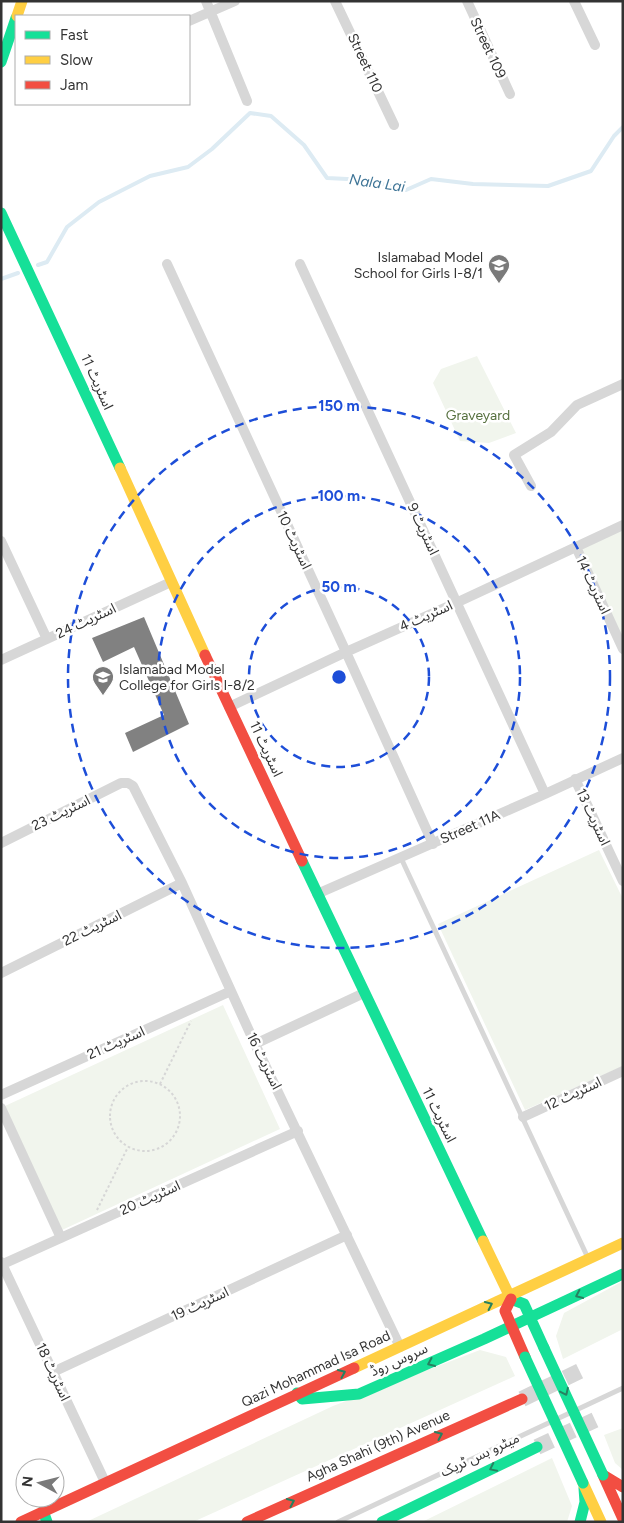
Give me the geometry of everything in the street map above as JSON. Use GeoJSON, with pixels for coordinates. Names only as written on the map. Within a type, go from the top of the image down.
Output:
{"type":"FeatureCollection","features":[{"type":"Feature","properties":{"kind":"street"},"geometry":{"type":"LineString","coordinates":[[17,15],[22,1]]}},
{"type":"Feature","properties":{"kind":"street"},"geometry":{"type":"LineString","coordinates":[[206,1],[247,101]]}},
{"type":"Feature","properties":{"kind":"street"},"geometry":{"type":"LineString","coordinates":[[190,21],[235,1]]}},
{"type":"Feature","properties":{"kind":"street","name":"Street 110"},"geometry":{"type":"LineString","coordinates":[[335,1],[394,125]]}},
{"type":"Feature","properties":{"kind":"street","name":"Street 109"},"geometry":{"type":"LineString","coordinates":[[466,1],[510,94]]}},
{"type":"Feature","properties":{"kind":"street"},"geometry":{"type":"LineString","coordinates":[[574,1],[595,44]]}},
{"type":"Feature","properties":{"kind":"street"},"geometry":{"type":"LineString","coordinates":[[1,62],[15,20]]}},
{"type":"Feature","properties":{"kind":"street","name":"اسٹریٹ 11"},"geometry":{"type":"LineString","coordinates":[[1,213],[61,338],[229,707],[511,1298]]}},
{"type":"Feature","properties":{"kind":"street","name":"اسٹریٹ 10"},"geometry":{"type":"LineString","coordinates":[[167,264],[346,652],[432,844]]}},
{"type":"Feature","properties":{"kind":"street","name":"اسٹریٹ 9"},"geometry":{"type":"LineString","coordinates":[[300,264],[458,602],[545,794]]}},
{"type":"Feature","properties":{"kind":"street"},"geometry":{"type":"LineString","coordinates":[[531,486],[514,455],[551,432],[577,405],[618,386]]}},
{"type":"Feature","properties":{"kind":"street","name":"اسٹریٹ 4"},"geometry":{"type":"LineString","coordinates":[[229,707],[623,525]]}},
{"type":"Feature","properties":{"kind":"street"},"geometry":{"type":"LineString","coordinates":[[1,541],[47,639]]}},
{"type":"Feature","properties":{"kind":"street","name":"اسٹریٹ 14"},"geometry":{"type":"LineString","coordinates":[[576,547],[623,649]]}},
{"type":"Feature","properties":{"kind":"street","name":"اسٹریٹ 24"},"geometry":{"type":"LineString","coordinates":[[1,660],[171,582]]}},
{"type":"Feature","properties":{"kind":"street","name":"Street 11A"},"geometry":{"type":"LineString","coordinates":[[317,894],[623,758]]}},
{"type":"Feature","properties":{"kind":"street","name":"اسٹریٹ 13"},"geometry":{"type":"LineString","coordinates":[[575,779],[623,881]]}},
{"type":"Feature","properties":{"kind":"street","name":"اسٹریٹ 23"},"geometry":{"type":"LineString","coordinates":[[1,843],[121,783]]}},
{"type":"Feature","properties":{"kind":"street","name":"اسٹریٹ 16"},"geometry":{"type":"LineString","coordinates":[[121,783],[128,783],[133,786],[182,883],[255,1044],[400,1347]]}},
{"type":"Feature","properties":{"kind":"street","name":"اسٹریٹ 22"},"geometry":{"type":"LineString","coordinates":[[1,973],[182,883]]}},
{"type":"Feature","properties":{"kind":"street","name":"اسٹریٹ 21"},"geometry":{"type":"LineString","coordinates":[[1,1095],[231,991]]}},
{"type":"Feature","properties":{"kind":"street"},"geometry":{"type":"LineString","coordinates":[[255,1044],[364,993]]}},
{"type":"Feature","properties":{"kind":"street","name":"اسٹریٹ 12"},"geometry":{"type":"LineString","coordinates":[[523,1117],[623,1071]]}},
{"type":"Feature","properties":{"kind":"street"},"geometry":{"type":"LineString","coordinates":[[1,1108],[61,1238]]}},
{"type":"Feature","properties":{"kind":"street","name":"اسٹریٹ 20"},"geometry":{"type":"LineString","coordinates":[[2,1263],[298,1131]]}},
{"type":"Feature","properties":{"kind":"street","name":"اسٹریٹ 19"},"geometry":{"type":"LineString","coordinates":[[53,1372],[347,1235]]}},
{"type":"Feature","properties":{"kind":"street","name":"Qazi Mohammad Isa Road"},"geometry":{"type":"LineString","coordinates":[[21,1522],[45,1517],[105,1482],[297,1393],[511,1298],[623,1243]]}},
{"type":"Feature","properties":{"kind":"street","name":"اسٹریٹ 18"},"geometry":{"type":"LineString","coordinates":[[2,1263],[105,1482]]}},
{"type":"Feature","properties":{"kind":"street","name":"سروس روڈ"},"geometry":{"type":"LineString","coordinates":[[297,1393],[302,1399],[358,1394],[511,1327],[623,1274]]}},
{"type":"Feature","properties":{"kind":"street"},"geometry":{"type":"LineString","coordinates":[[601,1522],[511,1327],[505,1311],[511,1298],[524,1304],[603,1475],[620,1519]]}},
{"type":"Feature","properties":{"kind":"street","name":"Agha Shahi (9th) Avenue"},"geometry":{"type":"LineString","coordinates":[[247,1522],[522,1398]]}},
{"type":"Feature","properties":{"kind":"street"},"geometry":{"type":"LineString","coordinates":[[382,1522],[537,1447]]}},
{"type":"Feature","properties":{"kind":"street"},"geometry":{"type":"LineString","coordinates":[[603,1475],[623,1487]]}},
{"type":"Feature","properties":{"kind":"street"},"geometry":{"type":"LineString","coordinates":[[580,1522],[585,1502],[583,1483]]}},
{"type":"Feature","properties":{"kind":"lane"},"geometry":{"type":"LineString","coordinates":[[401,858],[589,1259]]}},
{"type":"Feature","properties":{"kind":"lane","name":"میٹرو بس ٹریک"},"geometry":{"type":"LineString","coordinates":[[338,1522],[623,1388]]}},
{"type":"Feature","properties":{"kind":"path"},"geometry":{"type":"LineString","coordinates":[[160,1084],[199,1006]]}},
{"type":"Feature","properties":{"kind":"path"},"geometry":{"type":"LineString","coordinates":[[145,1081],[160,1084],[167,1088],[175,1097],[180,1119],[177,1130],[171,1140],[151,1151],[139,1151],[128,1147],[119,1140],[113,1130],[110,1119],[111,1107],[116,1096],[134,1082],[145,1081]]}},
{"type":"Feature","properties":{"kind":"path"},"geometry":{"type":"LineString","coordinates":[[89,1225],[128,1147]]}},
{"type":"Feature","properties":{"kind":"green space","name":"Graveyard"},"geometry":{"type":"Polygon","coordinates":[[[477,356],[516,433],[489,443],[460,441],[433,383],[441,369],[477,356]]]}},
{"type":"Feature","properties":{"kind":"green space"},"geometry":{"type":"Polygon","coordinates":[[[623,525],[623,649],[576,547],[623,525]]]}},
{"type":"Feature","properties":{"kind":"green space"},"geometry":{"type":"Polygon","coordinates":[[[599,850],[623,899],[623,1066],[525,1110],[438,924],[599,850]]]}},
{"type":"Feature","properties":{"kind":"green space"},"geometry":{"type":"Polygon","coordinates":[[[223,1005],[280,1129],[62,1230],[5,1106],[223,1005]]]}},
{"type":"Feature","properties":{"kind":"green space"},"geometry":{"type":"Polygon","coordinates":[[[623,1281],[623,1329],[563,1359],[556,1336],[564,1313],[623,1281]]]}},
{"type":"Feature","properties":{"kind":"green space"},"geometry":{"type":"Polygon","coordinates":[[[480,1350],[506,1357],[515,1376],[193,1522],[86,1522],[333,1406],[480,1350]]]}},
{"type":"Feature","properties":{"kind":"green space"},"geometry":{"type":"Polygon","coordinates":[[[623,1428],[623,1470],[615,1463],[604,1435],[623,1428]]]}},
{"type":"Feature","properties":{"kind":"green space"},"geometry":{"type":"Polygon","coordinates":[[[552,1458],[572,1506],[567,1522],[422,1522],[552,1458]]]}},
{"type":"Feature","properties":{"kind":"building"},"geometry":{"type":"Polygon","coordinates":[[[144,617],[189,724],[133,752],[125,733],[164,715],[134,647],[103,662],[92,638],[144,617]]]}},
{"type":"Feature","properties":{"kind":"waterway","name":"Nala Lai"},"geometry":{"type":"LineString","coordinates":[[38,265],[47,262],[67,227],[99,202],[150,176],[188,167],[212,149],[250,113],[271,116],[304,145],[327,178],[367,180],[406,190],[431,179],[473,184],[548,186],[591,171],[614,136],[623,127]]}},
{"type":"Feature","properties":{"kind":"waterway","name":"Nala Lai"},"geometry":{"type":"LineString","coordinates":[[1,279],[18,273]]}},
{"type":"Feature","properties":{"kind":"tunnel"},"geometry":{"type":"LineString","coordinates":[[522,1399],[584,1369]]}},
{"type":"Feature","properties":{"kind":"tunnel"},"geometry":{"type":"LineString","coordinates":[[537,1447],[595,1420]]}},
{"type":"Feature","properties":{"kind":"traffic: fast"},"geometry":{"type":"LineString","coordinates":[[1,62],[15,21]]}},
{"type":"Feature","properties":{"kind":"traffic: fast"},"geometry":{"type":"LineString","coordinates":[[1,213],[120,468]]}},
{"type":"Feature","properties":{"kind":"traffic: fast"},"geometry":{"type":"LineString","coordinates":[[302,861],[483,1241]]}},
{"type":"Feature","properties":{"kind":"traffic: fast"},"geometry":{"type":"LineString","coordinates":[[297,1393],[302,1399],[359,1394],[484,1339],[623,1274]]}},
{"type":"Feature","properties":{"kind":"traffic: fast"},"geometry":{"type":"LineString","coordinates":[[511,1299],[524,1304],[544,1348]]}},
{"type":"Feature","properties":{"kind":"traffic: fast"},"geometry":{"type":"LineString","coordinates":[[544,1348],[603,1475]]}},
{"type":"Feature","properties":{"kind":"traffic: fast"},"geometry":{"type":"LineString","coordinates":[[525,1357],[583,1483]]}},
{"type":"Feature","properties":{"kind":"traffic: fast"},"geometry":{"type":"LineString","coordinates":[[382,1522],[537,1447]]}},
{"type":"Feature","properties":{"kind":"traffic: fast"},"geometry":{"type":"LineString","coordinates":[[580,1522],[585,1502],[584,1488]]}},
{"type":"Feature","properties":{"kind":"traffic: fast"},"geometry":{"type":"LineString","coordinates":[[43,1511],[47,1522]]}},
{"type":"Feature","properties":{"kind":"traffic: slow"},"geometry":{"type":"LineString","coordinates":[[17,15],[22,1]]}},
{"type":"Feature","properties":{"kind":"traffic: slow"},"geometry":{"type":"LineString","coordinates":[[120,468],[205,655]]}},
{"type":"Feature","properties":{"kind":"traffic: slow"},"geometry":{"type":"LineString","coordinates":[[483,1241],[511,1299]]}},
{"type":"Feature","properties":{"kind":"traffic: slow"},"geometry":{"type":"LineString","coordinates":[[354,1368],[623,1243]]}},
{"type":"Feature","properties":{"kind":"traffic: slow"},"geometry":{"type":"LineString","coordinates":[[583,1483],[601,1522]]}},
{"type":"Feature","properties":{"kind":"traffic: jam"},"geometry":{"type":"LineString","coordinates":[[205,655],[302,861]]}},
{"type":"Feature","properties":{"kind":"traffic: jam"},"geometry":{"type":"LineString","coordinates":[[511,1299],[505,1311],[525,1357]]}},
{"type":"Feature","properties":{"kind":"traffic: jam"},"geometry":{"type":"LineString","coordinates":[[21,1522],[354,1368]]}},
{"type":"Feature","properties":{"kind":"traffic: jam"},"geometry":{"type":"LineString","coordinates":[[247,1522],[522,1399]]}},
{"type":"Feature","properties":{"kind":"traffic: jam"},"geometry":{"type":"LineString","coordinates":[[603,1475],[623,1519]]}},
{"type":"Feature","properties":{"kind":"traffic: jam"},"geometry":{"type":"LineString","coordinates":[[603,1475],[623,1487]]}},
{"type":"Feature","properties":{"kind":"place","name":"Islamabad Model School for Girls I-8/1"},"geometry":{"type":"Point","coordinates":[499,284]}},
{"type":"Feature","properties":{"kind":"place","name":"Islamabad Model College for Girls I-8/2"},"geometry":{"type":"Point","coordinates":[103,696]}}]}
